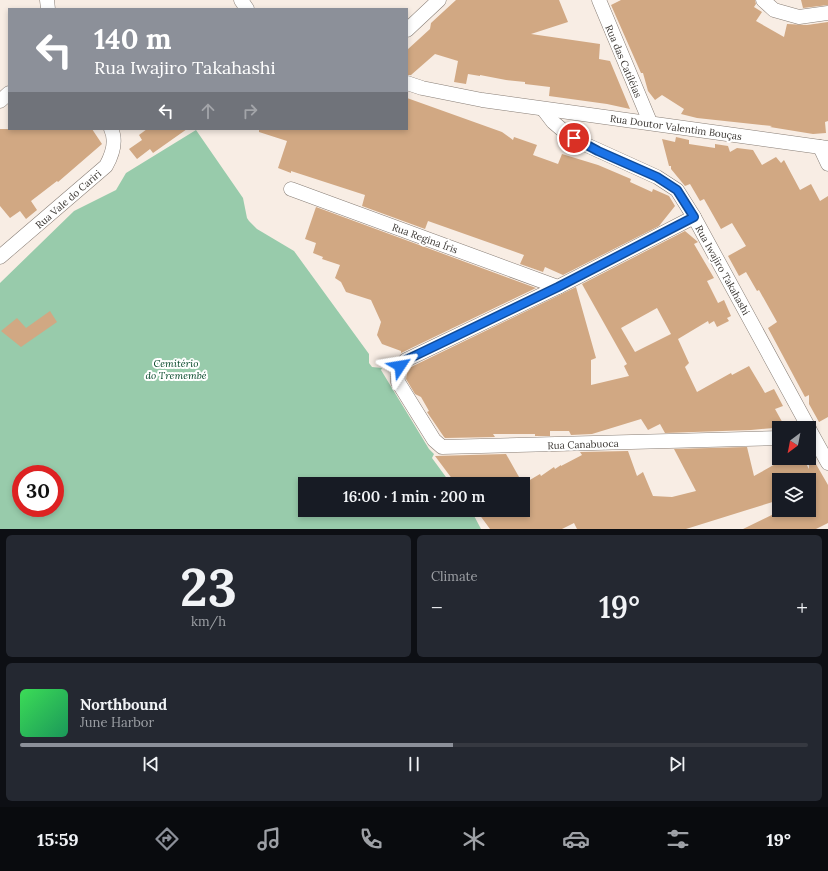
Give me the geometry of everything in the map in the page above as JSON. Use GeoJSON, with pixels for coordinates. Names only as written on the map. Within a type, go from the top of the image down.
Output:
{"type":"FeatureCollection","features":[{"type":"Feature","properties":{"kind":"street"},"geometry":{"type":"LineString","coordinates":[[408,29],[440,0]]}},
{"type":"Feature","properties":{"kind":"street","name":"Rua das Catiléias"},"geometry":{"type":"LineString","coordinates":[[599,0],[650,122]]}},
{"type":"Feature","properties":{"kind":"street"},"geometry":{"type":"LineString","coordinates":[[763,0],[774,10],[799,17],[828,12]]}},
{"type":"Feature","properties":{"kind":"street","name":"Rua Doutor Valentim Bouças"},"geometry":{"type":"LineString","coordinates":[[408,83],[422,88],[482,100],[650,122],[824,148]]}},
{"type":"Feature","properties":{"kind":"street"},"geometry":{"type":"LineString","coordinates":[[0,101],[8,94]]}},
{"type":"Feature","properties":{"kind":"street","name":"Rua Iwajiro Takahashi"},"geometry":{"type":"LineString","coordinates":[[542,109],[566,134],[598,151],[657,177],[677,190],[694,217],[804,421]]}},
{"type":"Feature","properties":{"kind":"street","name":"Rua Vale do Cariri"},"geometry":{"type":"LineString","coordinates":[[0,257],[106,166],[111,157],[114,144],[112,130]]}},
{"type":"Feature","properties":{"kind":"street"},"geometry":{"type":"LineString","coordinates":[[824,148],[828,164]]}},
{"type":"Feature","properties":{"kind":"street","name":"Rua Regina Íris"},"geometry":{"type":"LineString","coordinates":[[291,189],[558,287]]}},
{"type":"Feature","properties":{"kind":"street"},"geometry":{"type":"LineString","coordinates":[[558,287],[694,217]]}},
{"type":"Feature","properties":{"kind":"street","name":"Rua Canabuoca"},"geometry":{"type":"LineString","coordinates":[[558,287],[406,360],[400,366],[397,373],[398,382],[434,440],[442,447],[772,438]]}},
{"type":"Feature","properties":{"kind":"street","name":"Rua Iwajiro Takahashi"},"geometry":{"type":"LineString","coordinates":[[816,443],[828,463]]}},
{"type":"Feature","properties":{"kind":"green space","name":"Cemitério do Tremembé"},"geometry":{"type":"Polygon","coordinates":[[[196,130],[243,198],[249,221],[257,229],[294,251],[369,354],[369,363],[372,367],[382,368],[381,370],[429,449],[434,454],[432,458],[446,477],[298,477],[298,517],[475,517],[481,529],[0,529],[0,283],[74,211],[116,190],[126,173],[196,130]]]}},
{"type":"Feature","properties":{"kind":"building"},"geometry":{"type":"Polygon","coordinates":[[[456,0],[559,0],[568,22],[531,34],[600,44],[599,59],[610,61],[630,109],[607,104],[549,96],[550,87],[525,84],[525,82],[480,75],[468,74],[466,84],[454,82],[458,61],[435,54],[411,75],[408,75],[408,49],[430,29],[431,23],[456,0]]]}},
{"type":"Feature","properties":{"kind":"building"},"geometry":{"type":"Polygon","coordinates":[[[621,0],[755,0],[756,4],[754,7],[762,12],[756,21],[784,37],[787,24],[807,25],[828,22],[828,121],[825,122],[826,133],[813,134],[770,127],[772,126],[697,118],[681,114],[684,109],[662,95],[655,100],[648,91],[643,73],[641,73],[611,5],[621,0]]]}},
{"type":"Feature","properties":{"kind":"building"},"geometry":{"type":"Polygon","coordinates":[[[801,0],[828,0],[828,5],[803,8],[801,0]]]}},
{"type":"Feature","properties":{"kind":"building"},"geometry":{"type":"Polygon","coordinates":[[[408,98],[502,132],[513,140],[514,137],[537,145],[533,155],[558,164],[562,154],[598,165],[631,179],[630,182],[652,192],[653,189],[669,196],[675,206],[659,226],[563,275],[545,267],[543,272],[520,264],[524,255],[428,221],[425,229],[362,206],[365,195],[278,168],[287,141],[259,132],[259,130],[408,130],[408,98]]]}},
{"type":"Feature","properties":{"kind":"building"},"geometry":{"type":"Polygon","coordinates":[[[0,129],[93,130],[102,144],[58,182],[57,181],[31,201],[37,210],[26,219],[20,211],[10,218],[0,206],[0,129]]]}},
{"type":"Feature","properties":{"kind":"building"},"geometry":{"type":"Polygon","coordinates":[[[146,130],[186,130],[153,153],[150,149],[137,159],[129,149],[142,140],[139,135],[146,130]]]}},
{"type":"Feature","properties":{"kind":"building"},"geometry":{"type":"Polygon","coordinates":[[[676,137],[689,140],[689,144],[715,148],[715,144],[728,146],[730,152],[737,148],[753,150],[762,165],[776,157],[781,163],[784,160],[800,190],[811,184],[820,201],[828,196],[828,417],[819,422],[809,404],[809,395],[805,397],[768,328],[777,322],[759,290],[757,291],[746,272],[739,276],[728,256],[746,246],[732,223],[721,229],[704,199],[700,201],[690,184],[685,186],[671,169],[671,166],[669,166],[662,139],[675,142],[676,137]]]}},
{"type":"Feature","properties":{"kind":"building"},"geometry":{"type":"Polygon","coordinates":[[[316,207],[536,288],[401,353],[401,351],[382,344],[377,335],[381,322],[371,300],[346,292],[341,282],[335,278],[340,265],[322,259],[323,257],[313,253],[316,243],[305,239],[316,207]]]}},
{"type":"Feature","properties":{"kind":"building"},"geometry":{"type":"Polygon","coordinates":[[[685,231],[698,242],[694,244],[714,278],[707,281],[718,303],[724,300],[731,316],[727,318],[729,321],[717,327],[714,321],[709,324],[708,321],[678,339],[689,363],[685,367],[697,392],[731,373],[732,375],[749,366],[765,393],[774,389],[783,406],[775,409],[782,421],[772,421],[772,428],[665,433],[660,424],[648,430],[641,419],[592,434],[571,435],[569,431],[550,431],[550,436],[535,436],[535,434],[493,434],[495,437],[445,438],[427,412],[429,411],[421,397],[415,394],[406,379],[407,373],[411,367],[576,287],[596,358],[591,360],[591,385],[629,376],[624,366],[627,364],[582,284],[685,231]],[[657,308],[621,328],[635,352],[671,334],[657,308]]]}},
{"type":"Feature","properties":{"kind":"building"},"geometry":{"type":"Polygon","coordinates":[[[50,311],[57,322],[21,347],[1,331],[17,318],[26,328],[50,311]]]}},
{"type":"Feature","properties":{"kind":"building"},"geometry":{"type":"Polygon","coordinates":[[[747,447],[754,476],[774,465],[807,465],[809,469],[809,465],[816,464],[828,485],[828,523],[816,529],[743,529],[772,515],[772,517],[816,517],[816,473],[772,473],[772,502],[686,529],[577,529],[574,523],[562,529],[490,529],[481,517],[530,517],[530,480],[540,474],[541,476],[554,467],[555,469],[582,455],[580,452],[628,451],[637,476],[643,472],[653,496],[672,497],[696,491],[674,449],[747,447]]]}},
{"type":"Feature","properties":{"kind":"building"},"geometry":{"type":"Polygon","coordinates":[[[506,454],[519,477],[451,477],[435,456],[506,454]]]}},
{"type":"Feature","properties":{"kind":"route"},"geometry":{"type":"LineString","coordinates":[[400,366],[406,360],[558,287],[694,217],[677,190],[657,177],[598,151],[574,138]]}}]}
